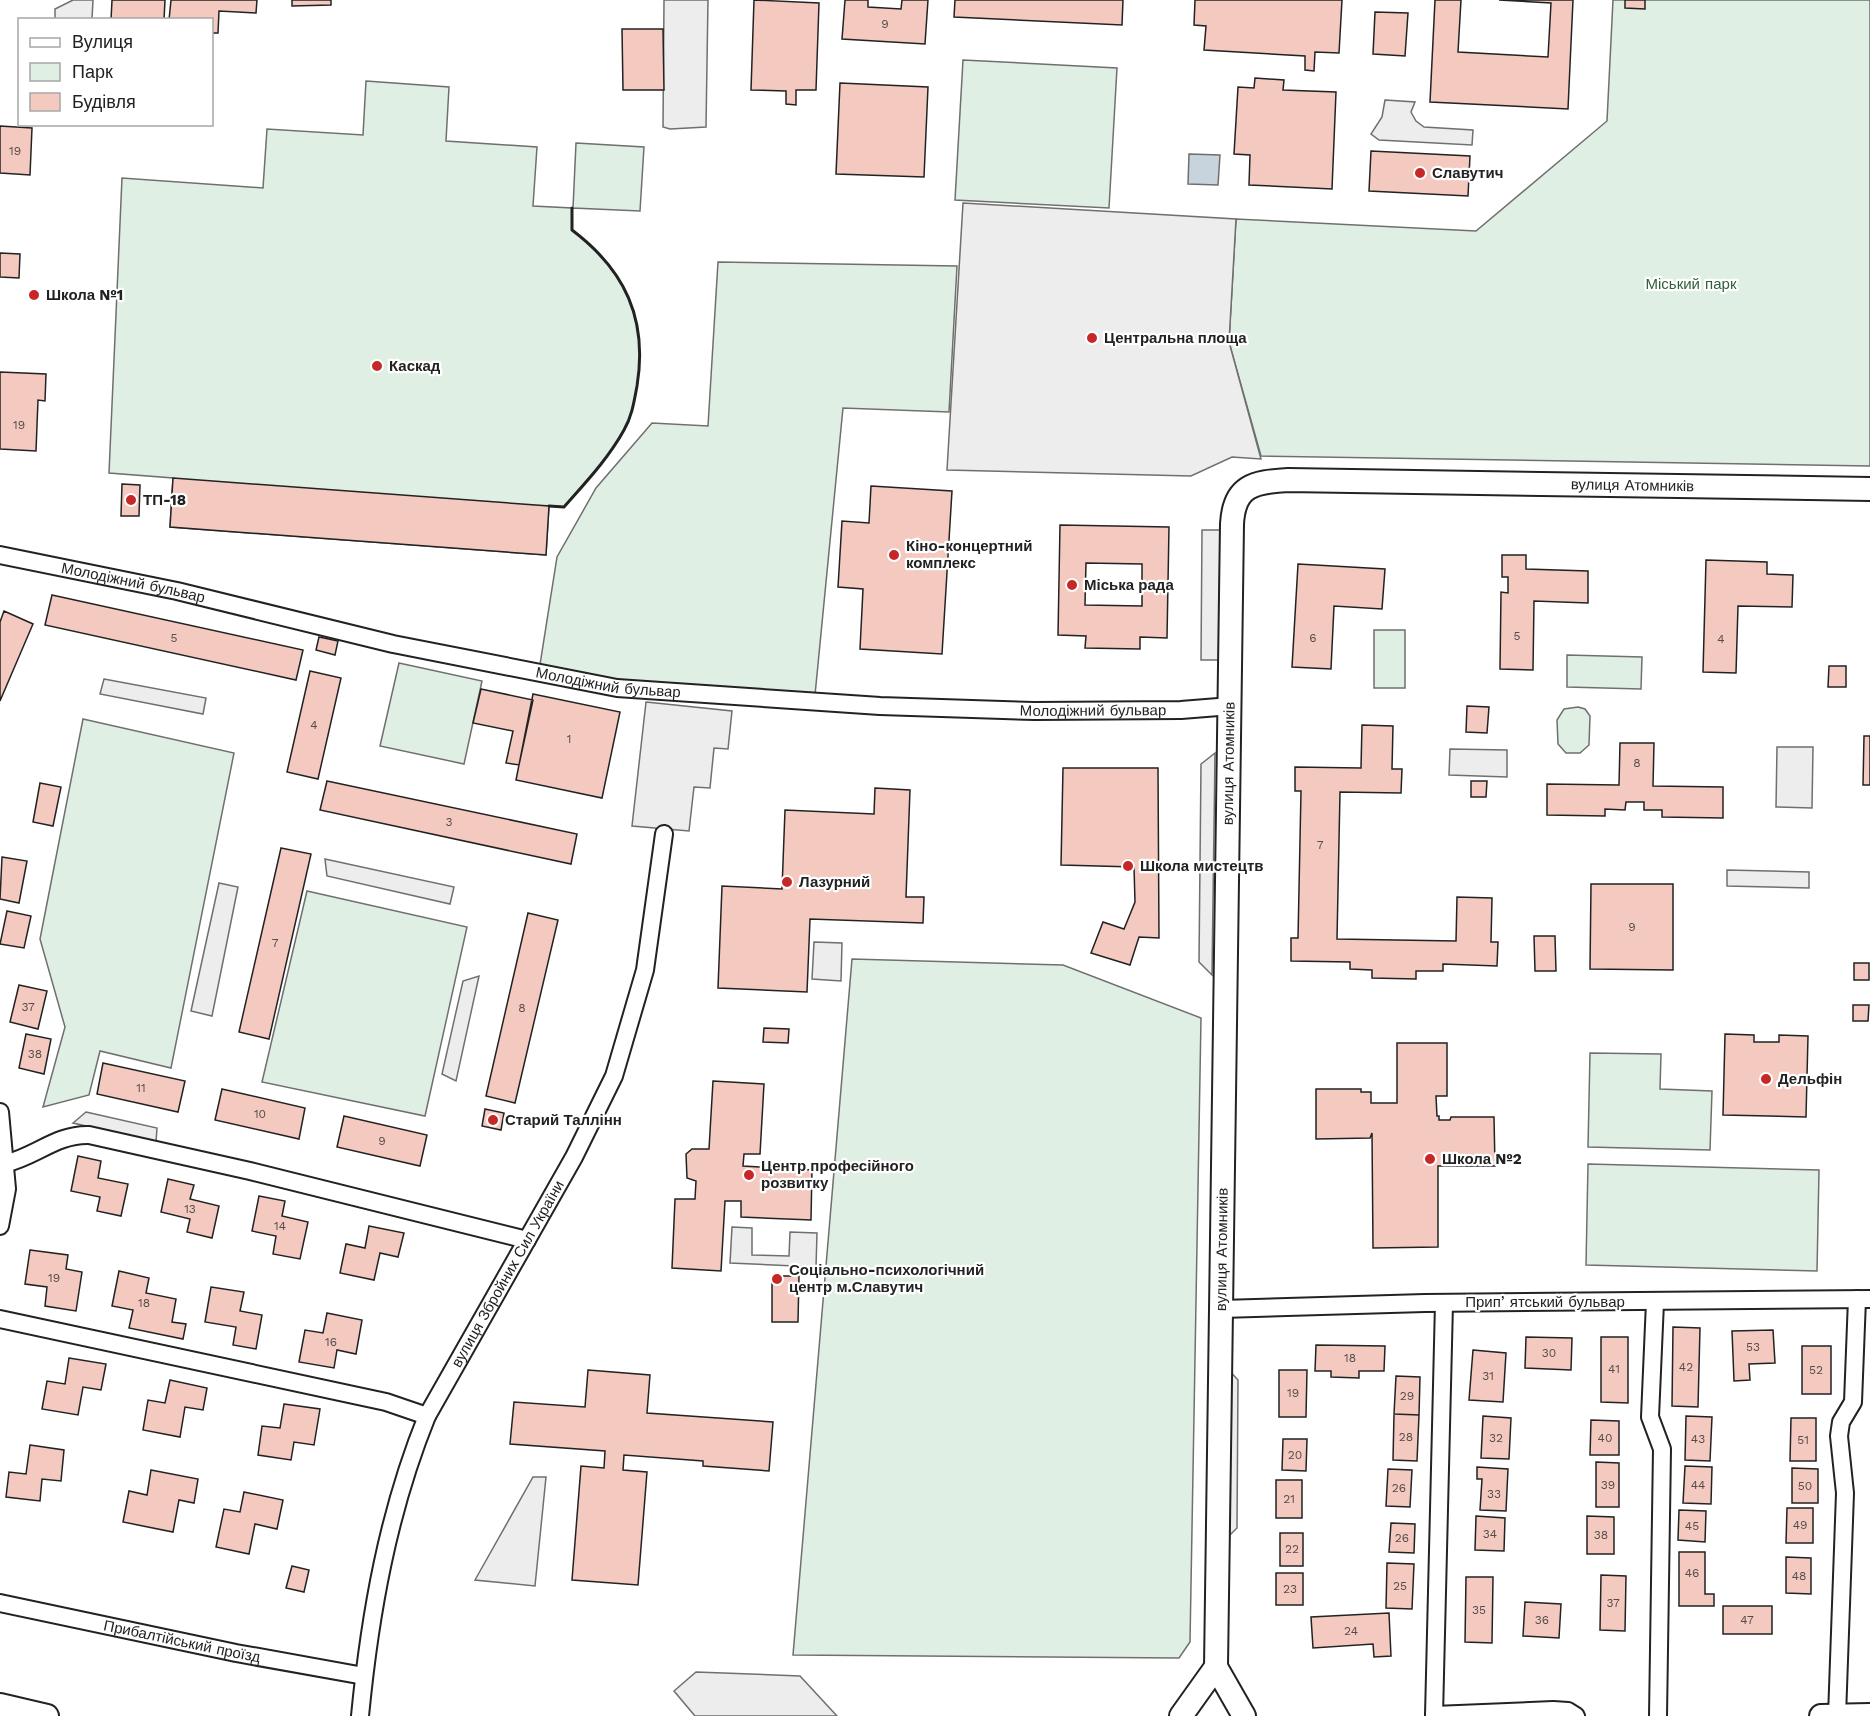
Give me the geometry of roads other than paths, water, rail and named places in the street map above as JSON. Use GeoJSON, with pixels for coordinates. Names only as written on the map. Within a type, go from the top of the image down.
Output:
{"type":"FeatureCollection","features":[{"type":"Feature","properties":{"kind":"street","name":"вулиця Атомників"},"geometry":{"type":"LineString","coordinates":[[1216,1667],[1233,512],[1239,495],[1255,485],[1298,480],[1870,489]]}},
{"type":"Feature","properties":{"kind":"street","name":"Молодіжний бульвар"},"geometry":{"type":"LineString","coordinates":[[0,555],[177,591],[387,643],[617,688],[857,704],[1022,711],[1181,710],[1231,706]]}},
{"type":"Feature","properties":{"kind":"street","name":"вулиця Збройних Сил України"},"geometry":{"type":"LineString","coordinates":[[360,1716],[364,1676],[390,1529],[403,1480],[427,1416],[589,1129],[621,1058],[645,970],[664,834]]}},
{"type":"Feature","properties":{"kind":"street"},"geometry":{"type":"LineString","coordinates":[[0,1112],[7,1163],[7,1196],[0,1226]]}},
{"type":"Feature","properties":{"kind":"street"},"geometry":{"type":"LineString","coordinates":[[7,1163],[53,1141],[72,1136],[89,1135],[268,1175],[526,1240]]}},
{"type":"Feature","properties":{"kind":"street","name":"Припʼятський бульвар"},"geometry":{"type":"LineString","coordinates":[[1221,1309],[1444,1303],[1864,1299]]}},
{"type":"Feature","properties":{"kind":"street"},"geometry":{"type":"LineString","coordinates":[[1837,1716],[1845,1493],[1839,1436],[1841,1422],[1853,1402],[1864,1299]]}},
{"type":"Feature","properties":{"kind":"street"},"geometry":{"type":"LineString","coordinates":[[1654,1302],[1650,1416],[1662,1449],[1658,1716]]}},
{"type":"Feature","properties":{"kind":"street"},"geometry":{"type":"LineString","coordinates":[[1444,1303],[1434,1716],[1553,1710],[1568,1711],[1576,1716]]}},
{"type":"Feature","properties":{"kind":"street"},"geometry":{"type":"LineString","coordinates":[[0,1319],[374,1399],[427,1416]]}},
{"type":"Feature","properties":{"kind":"street","name":"Прибалтійський проїзд"},"geometry":{"type":"LineString","coordinates":[[0,1603],[236,1653],[364,1676]]}},
{"type":"Feature","properties":{"kind":"street"},"geometry":{"type":"LineString","coordinates":[[1181,1716],[1216,1667],[1244,1716]]}},
{"type":"Feature","properties":{"kind":"street"},"geometry":{"type":"LineString","coordinates":[[0,1705],[47,1716]]}},
{"type":"Feature","properties":{"kind":"street"},"geometry":{"type":"LineString","coordinates":[[1821,1716],[1870,1715]]}},
{"type":"Feature","properties":{"kind":"place","name":"Славутич"},"geometry":{"type":"Point","coordinates":[1420,173]}},
{"type":"Feature","properties":{"kind":"place","name":"Школа №1"},"geometry":{"type":"Point","coordinates":[34,295]}},
{"type":"Feature","properties":{"kind":"place","name":"Центральна площа"},"geometry":{"type":"Point","coordinates":[1092,338]}},
{"type":"Feature","properties":{"kind":"place","name":"Каскад"},"geometry":{"type":"Point","coordinates":[377,366]}},
{"type":"Feature","properties":{"kind":"place","name":"ТП-18"},"geometry":{"type":"Point","coordinates":[131,500]}},
{"type":"Feature","properties":{"kind":"place","name":"Кіно-концертний комплекс"},"geometry":{"type":"Point","coordinates":[894,555]}},
{"type":"Feature","properties":{"kind":"place","name":"Міська рада"},"geometry":{"type":"Point","coordinates":[1072,585]}},
{"type":"Feature","properties":{"kind":"place","name":"Школа мистецтв"},"geometry":{"type":"Point","coordinates":[1128,866]}},
{"type":"Feature","properties":{"kind":"place","name":"Лазурний"},"geometry":{"type":"Point","coordinates":[787,882]}},
{"type":"Feature","properties":{"kind":"place","name":"Дельфін"},"geometry":{"type":"Point","coordinates":[1766,1079]}},
{"type":"Feature","properties":{"kind":"place","name":"Старий Таллінн"},"geometry":{"type":"Point","coordinates":[493,1120]}},
{"type":"Feature","properties":{"kind":"place","name":"Школа №2"},"geometry":{"type":"Point","coordinates":[1430,1159]}},
{"type":"Feature","properties":{"kind":"place","name":"Центр професійного розвитку"},"geometry":{"type":"Point","coordinates":[749,1175]}},
{"type":"Feature","properties":{"kind":"place","name":"Соціально-психологічний центр м.Славутич"},"geometry":{"type":"Point","coordinates":[777,1279]}},
{"type":"Feature","properties":{"kind":"park label","name":"Міський парк"},"geometry":{"type":"Point","coordinates":[1691,284]}}]}
